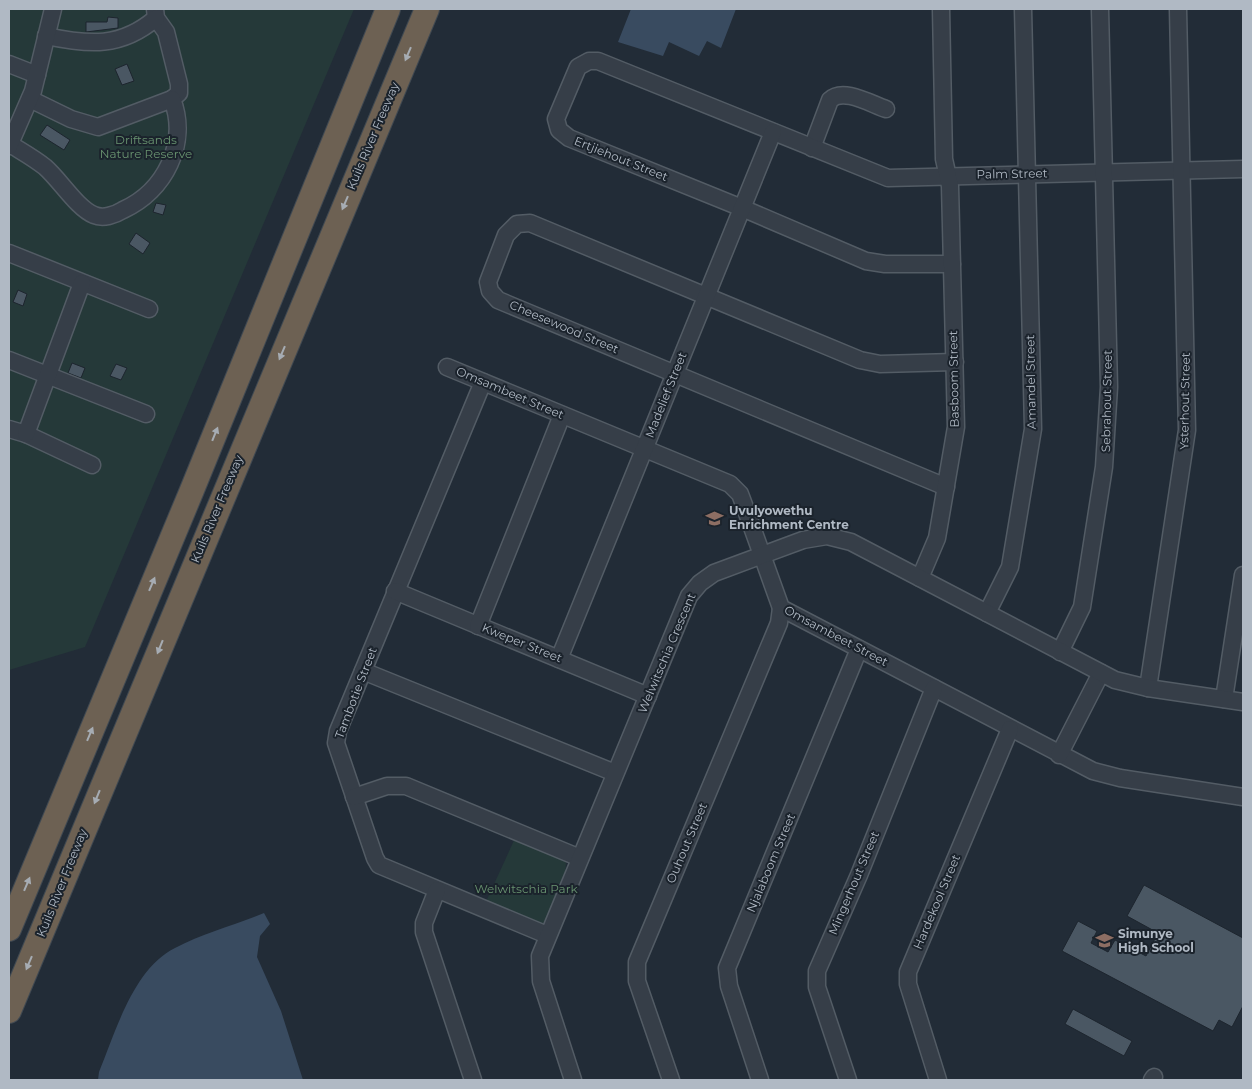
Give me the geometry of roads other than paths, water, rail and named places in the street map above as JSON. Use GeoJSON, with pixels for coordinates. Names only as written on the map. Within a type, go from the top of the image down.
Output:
{"type":"FeatureCollection","features":[{"type":"Feature","properties":{"kind":"highway"},"geometry":{"type":"LineString","coordinates":[[9,929],[199,472],[388,9]]}},
{"type":"Feature","properties":{"kind":"highway","name":"Kuils River Freeway"},"geometry":{"type":"LineString","coordinates":[[9,1010],[427,9]]}},
{"type":"Feature","properties":{"kind":"street"},"geometry":{"type":"LineString","coordinates":[[53,9],[30,99],[9,145],[45,168],[86,211],[100,217],[110,216],[143,199],[161,180],[178,136],[178,114],[172,99]]}},
{"type":"Feature","properties":{"kind":"street"},"geometry":{"type":"LineString","coordinates":[[941,9],[944,159],[947,176]]}},
{"type":"Feature","properties":{"kind":"street","name":"Amandel Street"},"geometry":{"type":"LineString","coordinates":[[987,613],[1010,567],[1033,429],[1023,9]]}},
{"type":"Feature","properties":{"kind":"street","name":"Sebrahout Street"},"geometry":{"type":"LineString","coordinates":[[1060,652],[1077,622],[1082,607],[1108,434],[1109,387],[1100,9]]}},
{"type":"Feature","properties":{"kind":"street","name":"Ysterhout Street"},"geometry":{"type":"LineString","coordinates":[[1148,688],[1187,430],[1178,9]]}},
{"type":"Feature","properties":{"kind":"street"},"geometry":{"type":"LineString","coordinates":[[30,99],[71,119],[98,127],[172,99],[179,93],[179,84],[166,32],[155,13],[139,31],[100,43],[72,42],[46,36]]}},
{"type":"Feature","properties":{"kind":"street","name":"Ertjiehout Street"},"geometry":{"type":"LineString","coordinates":[[947,176],[888,178],[598,61],[585,62],[575,71],[556,120],[559,130],[566,136],[742,208],[866,262],[885,264],[952,264]]}},
{"type":"Feature","properties":{"kind":"street"},"geometry":{"type":"LineString","coordinates":[[9,64],[36,75]]}},
{"type":"Feature","properties":{"kind":"street"},"geometry":{"type":"LineString","coordinates":[[812,148],[830,100],[836,95],[844,94],[886,109]]}},
{"type":"Feature","properties":{"kind":"street","name":"Madelief Street"},"geometry":{"type":"LineString","coordinates":[[559,659],[773,132]]}},
{"type":"Feature","properties":{"kind":"street","name":"Palm Street"},"geometry":{"type":"LineString","coordinates":[[947,176],[1243,170]]}},
{"type":"Feature","properties":{"kind":"street","name":"Basboom Street"},"geometry":{"type":"LineString","coordinates":[[920,578],[937,538],[956,427],[950,186],[947,176]]}},
{"type":"Feature","properties":{"kind":"street","name":"Cheesewood Street"},"geometry":{"type":"LineString","coordinates":[[946,487],[496,298],[489,288],[488,282],[506,235],[517,224],[534,224],[868,363],[955,362]]}},
{"type":"Feature","properties":{"kind":"street"},"geometry":{"type":"LineString","coordinates":[[9,253],[150,309]]}},
{"type":"Feature","properties":{"kind":"street"},"geometry":{"type":"LineString","coordinates":[[26,434],[82,283]]}},
{"type":"Feature","properties":{"kind":"street"},"geometry":{"type":"LineString","coordinates":[[9,360],[146,414]]}},
{"type":"Feature","properties":{"kind":"street","name":"Omsambeet Street"},"geometry":{"type":"LineString","coordinates":[[447,367],[730,484],[743,502],[781,608],[1059,755],[1105,775],[1243,797]]}},
{"type":"Feature","properties":{"kind":"street","name":"Tambotie Street"},"geometry":{"type":"LineString","coordinates":[[483,382],[336,738],[337,748],[374,858],[379,865],[547,935]]}},
{"type":"Feature","properties":{"kind":"street"},"geometry":{"type":"LineString","coordinates":[[478,626],[562,415]]}},
{"type":"Feature","properties":{"kind":"street"},"geometry":{"type":"LineString","coordinates":[[9,429],[26,434],[92,465]]}},
{"type":"Feature","properties":{"kind":"street","name":"Welwitschia Crescent"},"geometry":{"type":"LineString","coordinates":[[573,1080],[540,974],[540,956],[547,935],[694,589],[714,572],[811,537],[835,536],[851,542],[1101,673],[1132,685],[1243,702]]}},
{"type":"Feature","properties":{"kind":"street"},"geometry":{"type":"LineString","coordinates":[[1224,699],[1243,575]]}},
{"type":"Feature","properties":{"kind":"street","name":"Kweper Street"},"geometry":{"type":"LineString","coordinates":[[395,592],[648,696]]}},
{"type":"Feature","properties":{"kind":"street","name":"Ouhout Street"},"geometry":{"type":"LineString","coordinates":[[671,1080],[637,981],[637,962],[779,623],[781,608]]}},
{"type":"Feature","properties":{"kind":"street","name":"Njalaboom Street"},"geometry":{"type":"LineString","coordinates":[[760,1080],[729,986],[728,968],[859,649]]}},
{"type":"Feature","properties":{"kind":"street"},"geometry":{"type":"LineString","coordinates":[[363,671],[615,774]]}},
{"type":"Feature","properties":{"kind":"street"},"geometry":{"type":"LineString","coordinates":[[1059,755],[1101,673]]}},
{"type":"Feature","properties":{"kind":"street","name":"Mingerhout Street"},"geometry":{"type":"LineString","coordinates":[[848,1080],[817,987],[817,970],[859,875],[934,688]]}},
{"type":"Feature","properties":{"kind":"street","name":"Hardekool Street"},"geometry":{"type":"LineString","coordinates":[[938,1080],[908,984],[908,972],[1010,729]]}},
{"type":"Feature","properties":{"kind":"street"},"geometry":{"type":"LineString","coordinates":[[354,796],[387,786],[406,786],[580,858]]}},
{"type":"Feature","properties":{"kind":"street"},"geometry":{"type":"LineString","coordinates":[[437,890],[424,923],[424,932],[473,1080]]}},
{"type":"Feature","properties":{"kind":"water"},"geometry":{"type":"Polygon","coordinates":[[[631,9],[736,9],[721,48],[707,41],[699,56],[669,42],[663,56],[618,42],[631,9]]]}},
{"type":"Feature","properties":{"kind":"water"},"geometry":{"type":"Polygon","coordinates":[[[264,913],[270,924],[260,936],[257,957],[281,1011],[303,1080],[98,1080],[99,1072],[119,1020],[148,970],[160,958],[175,948],[264,913]]]}},
{"type":"Feature","properties":{"kind":"place","name":"Uvulyowethu Enrichment Centre"},"geometry":{"type":"Point","coordinates":[715,518]}},
{"type":"Feature","properties":{"kind":"place","name":"Simunye High School"},"geometry":{"type":"Point","coordinates":[1104,941]}},
{"type":"Feature","properties":{"kind":"park label","name":"Driftsands Nature Reserve"},"geometry":{"type":"Point","coordinates":[146,147]}},
{"type":"Feature","properties":{"kind":"park label","name":"Welwitschia Park"},"geometry":{"type":"Point","coordinates":[526,889]}}]}
